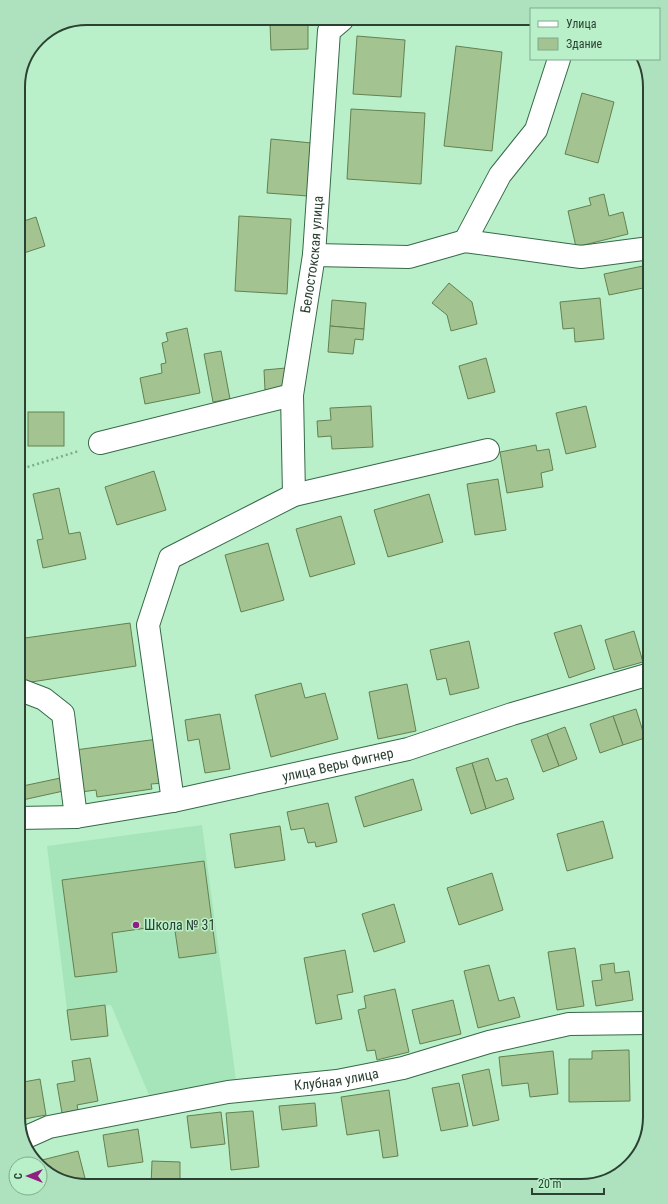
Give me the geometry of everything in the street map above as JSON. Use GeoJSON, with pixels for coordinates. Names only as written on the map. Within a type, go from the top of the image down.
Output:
{"type":"FeatureCollection","features":[{"type":"Feature","properties":{"kind":"street","name":"Белостокская улица"},"geometry":{"type":"LineString","coordinates":[[294,495],[292,395],[314,255],[330,31],[337,25]]}},
{"type":"Feature","properties":{"kind":"street"},"geometry":{"type":"LineString","coordinates":[[465,241],[500,175],[536,130],[559,60]]}},
{"type":"Feature","properties":{"kind":"street"},"geometry":{"type":"LineString","coordinates":[[314,255],[409,257],[465,241],[581,256],[643,249]]}},
{"type":"Feature","properties":{"kind":"street"},"geometry":{"type":"LineString","coordinates":[[100,443],[292,395]]}},
{"type":"Feature","properties":{"kind":"street"},"geometry":{"type":"LineString","coordinates":[[173,801],[148,625],[170,558],[294,495],[488,450]]}},
{"type":"Feature","properties":{"kind":"street","name":"улица Веры Фигнер"},"geometry":{"type":"LineString","coordinates":[[25,818],[76,817],[173,801],[408,749],[512,714],[643,676]]}},
{"type":"Feature","properties":{"kind":"street"},"geometry":{"type":"LineString","coordinates":[[25,692],[44,699],[63,714],[76,817]]}},
{"type":"Feature","properties":{"kind":"street","name":"Клубная улица"},"geometry":{"type":"LineString","coordinates":[[28,1136],[49,1127],[228,1092],[337,1081],[404,1068],[489,1042],[568,1024],[643,1023]]}},
{"type":"Feature","properties":{"kind":"path"},"geometry":{"type":"LineString","coordinates":[[25,468],[100,443]]}},
{"type":"Feature","properties":{"kind":"shaded area","name":"Школа № 31"},"geometry":{"type":"Polygon","coordinates":[[[202,825],[236,1080],[149,1095],[111,1005],[67,1010],[47,846],[202,825]]]}},
{"type":"Feature","properties":{"kind":"building"},"geometry":{"type":"Polygon","coordinates":[[[270,25],[308,25],[308,49],[271,50],[270,25]]]}},
{"type":"Feature","properties":{"kind":"building"},"geometry":{"type":"Polygon","coordinates":[[[357,36],[405,40],[401,97],[353,94],[357,36]]]}},
{"type":"Feature","properties":{"kind":"building"},"geometry":{"type":"Polygon","coordinates":[[[456,46],[502,52],[492,151],[444,146],[456,46]]]}},
{"type":"Feature","properties":{"kind":"building"},"geometry":{"type":"Polygon","coordinates":[[[582,93],[614,102],[598,163],[565,154],[582,93]]]}},
{"type":"Feature","properties":{"kind":"building"},"geometry":{"type":"Polygon","coordinates":[[[351,109],[425,113],[421,184],[347,179],[351,109]]]}},
{"type":"Feature","properties":{"kind":"building"},"geometry":{"type":"Polygon","coordinates":[[[271,139],[312,143],[308,196],[267,193],[271,139]]]}},
{"type":"Feature","properties":{"kind":"building"},"geometry":{"type":"Polygon","coordinates":[[[604,194],[609,216],[623,212],[628,234],[576,247],[568,211],[591,205],[589,198],[604,194]]]}},
{"type":"Feature","properties":{"kind":"building"},"geometry":{"type":"Polygon","coordinates":[[[239,216],[291,219],[287,294],[235,291],[239,216]]]}},
{"type":"Feature","properties":{"kind":"building"},"geometry":{"type":"Polygon","coordinates":[[[36,217],[45,246],[25,253],[25,221],[36,217]]]}},
{"type":"Feature","properties":{"kind":"building"},"geometry":{"type":"Polygon","coordinates":[[[643,266],[643,288],[609,295],[604,274],[643,266]]]}},
{"type":"Feature","properties":{"kind":"building"},"geometry":{"type":"Polygon","coordinates":[[[449,283],[472,302],[477,324],[451,331],[447,315],[432,303],[449,283]]]}},
{"type":"Feature","properties":{"kind":"building"},"geometry":{"type":"Polygon","coordinates":[[[600,298],[604,339],[575,342],[574,328],[563,329],[560,302],[600,298]]]}},
{"type":"Feature","properties":{"kind":"building"},"geometry":{"type":"Polygon","coordinates":[[[332,300],[366,303],[364,329],[330,326],[332,300]]]}},
{"type":"Feature","properties":{"kind":"building"},"geometry":{"type":"Polygon","coordinates":[[[330,326],[364,329],[363,340],[355,339],[353,354],[328,352],[330,326]]]}},
{"type":"Feature","properties":{"kind":"building"},"geometry":{"type":"Polygon","coordinates":[[[187,328],[200,393],[145,404],[140,378],[162,373],[161,364],[166,363],[162,343],[168,341],[166,333],[187,328]]]}},
{"type":"Feature","properties":{"kind":"building"},"geometry":{"type":"Polygon","coordinates":[[[221,351],[230,399],[213,402],[204,354],[221,351]]]}},
{"type":"Feature","properties":{"kind":"building"},"geometry":{"type":"Polygon","coordinates":[[[486,358],[495,392],[468,399],[459,366],[486,358]]]}},
{"type":"Feature","properties":{"kind":"building"},"geometry":{"type":"Polygon","coordinates":[[[286,368],[287,389],[265,390],[264,370],[286,368]]]}},
{"type":"Feature","properties":{"kind":"building"},"geometry":{"type":"Polygon","coordinates":[[[371,406],[373,447],[332,449],[331,436],[318,437],[317,421],[331,420],[330,408],[371,406]]]}},
{"type":"Feature","properties":{"kind":"building"},"geometry":{"type":"Polygon","coordinates":[[[586,406],[596,447],[566,454],[556,413],[586,406]]]}},
{"type":"Feature","properties":{"kind":"building"},"geometry":{"type":"Polygon","coordinates":[[[28,412],[64,412],[64,446],[28,446],[28,412]]]}},
{"type":"Feature","properties":{"kind":"building"},"geometry":{"type":"Polygon","coordinates":[[[536,445],[537,451],[549,449],[553,470],[541,473],[543,487],[507,493],[500,452],[536,445]]]}},
{"type":"Feature","properties":{"kind":"building"},"geometry":{"type":"Polygon","coordinates":[[[154,471],[166,510],[117,525],[105,487],[154,471]]]}},
{"type":"Feature","properties":{"kind":"building"},"geometry":{"type":"Polygon","coordinates":[[[498,479],[506,530],[475,535],[467,484],[498,479]]]}},
{"type":"Feature","properties":{"kind":"building"},"geometry":{"type":"Polygon","coordinates":[[[59,488],[69,534],[80,532],[86,559],[43,568],[37,540],[43,539],[33,494],[59,488]]]}},
{"type":"Feature","properties":{"kind":"building"},"geometry":{"type":"Polygon","coordinates":[[[429,494],[443,542],[388,557],[374,510],[429,494]]]}},
{"type":"Feature","properties":{"kind":"building"},"geometry":{"type":"Polygon","coordinates":[[[341,516],[355,564],[310,577],[296,529],[341,516]]]}},
{"type":"Feature","properties":{"kind":"building"},"geometry":{"type":"Polygon","coordinates":[[[268,543],[284,600],[241,612],[225,555],[268,543]]]}},
{"type":"Feature","properties":{"kind":"building"},"geometry":{"type":"Polygon","coordinates":[[[130,623],[136,666],[25,683],[25,638],[130,623]]]}},
{"type":"Feature","properties":{"kind":"building"},"geometry":{"type":"Polygon","coordinates":[[[581,625],[595,669],[569,678],[554,633],[581,625]]]}},
{"type":"Feature","properties":{"kind":"building"},"geometry":{"type":"Polygon","coordinates":[[[634,631],[643,662],[614,670],[605,640],[634,631]]]}},
{"type":"Feature","properties":{"kind":"building"},"geometry":{"type":"Polygon","coordinates":[[[469,641],[479,688],[450,695],[446,678],[437,680],[430,650],[469,641]]]}},
{"type":"Feature","properties":{"kind":"building"},"geometry":{"type":"Polygon","coordinates":[[[301,683],[305,698],[325,693],[338,739],[271,757],[255,695],[301,683]]]}},
{"type":"Feature","properties":{"kind":"building"},"geometry":{"type":"Polygon","coordinates":[[[407,684],[416,731],[378,739],[369,692],[407,684]]]}},
{"type":"Feature","properties":{"kind":"building"},"geometry":{"type":"Polygon","coordinates":[[[636,709],[643,732],[643,739],[623,745],[613,716],[636,709]]]}},
{"type":"Feature","properties":{"kind":"building"},"geometry":{"type":"Polygon","coordinates":[[[220,714],[230,769],[205,773],[199,739],[188,741],[185,720],[220,714]]]}},
{"type":"Feature","properties":{"kind":"building"},"geometry":{"type":"Polygon","coordinates":[[[613,716],[623,745],[600,753],[590,724],[613,716]]]}},
{"type":"Feature","properties":{"kind":"building"},"geometry":{"type":"Polygon","coordinates":[[[565,727],[577,759],[559,766],[547,734],[565,727]]]}},
{"type":"Feature","properties":{"kind":"building"},"geometry":{"type":"Polygon","coordinates":[[[547,734],[559,766],[543,772],[531,740],[547,734]]]}},
{"type":"Feature","properties":{"kind":"building"},"geometry":{"type":"Polygon","coordinates":[[[158,739],[164,783],[151,784],[152,789],[97,797],[96,790],[81,792],[75,750],[158,739]]]}},
{"type":"Feature","properties":{"kind":"building"},"geometry":{"type":"Polygon","coordinates":[[[488,758],[496,781],[507,778],[514,799],[486,809],[472,763],[488,758]]]}},
{"type":"Feature","properties":{"kind":"building"},"geometry":{"type":"Polygon","coordinates":[[[472,763],[486,809],[471,814],[456,768],[472,763]]]}},
{"type":"Feature","properties":{"kind":"building"},"geometry":{"type":"Polygon","coordinates":[[[65,777],[68,790],[25,799],[25,786],[65,777]]]}},
{"type":"Feature","properties":{"kind":"building"},"geometry":{"type":"Polygon","coordinates":[[[413,779],[422,810],[364,827],[355,797],[413,779]]]}},
{"type":"Feature","properties":{"kind":"building"},"geometry":{"type":"Polygon","coordinates":[[[328,803],[337,842],[316,847],[315,842],[308,843],[304,828],[291,830],[287,812],[328,803]]]}},
{"type":"Feature","properties":{"kind":"building"},"geometry":{"type":"Polygon","coordinates":[[[603,821],[613,858],[567,871],[557,834],[603,821]]]}},
{"type":"Feature","properties":{"kind":"building"},"geometry":{"type":"Polygon","coordinates":[[[280,826],[285,860],[235,868],[230,834],[280,826]]]}},
{"type":"Feature","properties":{"kind":"building"},"geometry":{"type":"Polygon","coordinates":[[[204,861],[216,953],[179,958],[174,924],[112,933],[117,972],[75,977],[62,880],[204,861]]]}},
{"type":"Feature","properties":{"kind":"building"},"geometry":{"type":"Polygon","coordinates":[[[492,873],[503,910],[459,925],[447,888],[492,873]]]}},
{"type":"Feature","properties":{"kind":"building"},"geometry":{"type":"Polygon","coordinates":[[[394,904],[405,942],[374,952],[362,914],[394,904]]]}},
{"type":"Feature","properties":{"kind":"building"},"geometry":{"type":"Polygon","coordinates":[[[575,948],[584,1006],[557,1010],[548,952],[575,948]]]}},
{"type":"Feature","properties":{"kind":"building"},"geometry":{"type":"Polygon","coordinates":[[[345,950],[353,992],[337,995],[342,1019],[316,1024],[304,958],[345,950]]]}},
{"type":"Feature","properties":{"kind":"building"},"geometry":{"type":"Polygon","coordinates":[[[614,963],[615,973],[629,971],[633,1000],[596,1006],[592,981],[602,980],[600,965],[614,963]]]}},
{"type":"Feature","properties":{"kind":"building"},"geometry":{"type":"Polygon","coordinates":[[[489,965],[499,1001],[514,997],[520,1017],[478,1028],[464,971],[489,965]]]}},
{"type":"Feature","properties":{"kind":"building"},"geometry":{"type":"Polygon","coordinates":[[[395,989],[409,1052],[377,1060],[375,1050],[367,1051],[358,1010],[366,1008],[364,996],[395,989]]]}},
{"type":"Feature","properties":{"kind":"building"},"geometry":{"type":"Polygon","coordinates":[[[453,1000],[461,1034],[420,1044],[412,1010],[453,1000]]]}},
{"type":"Feature","properties":{"kind":"building"},"geometry":{"type":"Polygon","coordinates":[[[105,1005],[108,1036],[71,1040],[67,1010],[105,1005]]]}},
{"type":"Feature","properties":{"kind":"building"},"geometry":{"type":"Polygon","coordinates":[[[629,1050],[630,1101],[569,1102],[569,1059],[592,1059],[592,1051],[629,1050]]]}},
{"type":"Feature","properties":{"kind":"building"},"geometry":{"type":"Polygon","coordinates":[[[553,1051],[558,1094],[530,1097],[528,1083],[502,1086],[499,1057],[553,1051]]]}},
{"type":"Feature","properties":{"kind":"building"},"geometry":{"type":"Polygon","coordinates":[[[90,1058],[98,1101],[77,1105],[78,1110],[62,1113],[57,1084],[75,1081],[72,1061],[90,1058]]]}},
{"type":"Feature","properties":{"kind":"building"},"geometry":{"type":"Polygon","coordinates":[[[489,1069],[499,1120],[473,1126],[462,1075],[489,1069]]]}},
{"type":"Feature","properties":{"kind":"building"},"geometry":{"type":"Polygon","coordinates":[[[40,1079],[46,1115],[25,1119],[25,1082],[40,1079]]]}},
{"type":"Feature","properties":{"kind":"building"},"geometry":{"type":"Polygon","coordinates":[[[459,1083],[468,1126],[441,1131],[432,1088],[459,1083]]]}},
{"type":"Feature","properties":{"kind":"building"},"geometry":{"type":"Polygon","coordinates":[[[389,1090],[398,1156],[383,1158],[379,1130],[347,1135],[341,1097],[389,1090]]]}},
{"type":"Feature","properties":{"kind":"building"},"geometry":{"type":"Polygon","coordinates":[[[315,1103],[317,1126],[282,1130],[279,1106],[315,1103]]]}},
{"type":"Feature","properties":{"kind":"building"},"geometry":{"type":"Polygon","coordinates":[[[253,1111],[259,1167],[231,1170],[226,1113],[253,1111]]]}},
{"type":"Feature","properties":{"kind":"building"},"geometry":{"type":"Polygon","coordinates":[[[221,1112],[225,1144],[191,1148],[187,1116],[221,1112]]]}},
{"type":"Feature","properties":{"kind":"building"},"geometry":{"type":"Polygon","coordinates":[[[138,1129],[143,1162],[108,1167],[103,1135],[138,1129]]]}},
{"type":"Feature","properties":{"kind":"building"},"geometry":{"type":"Polygon","coordinates":[[[78,1151],[85,1179],[71,1177],[56,1171],[49,1166],[48,1158],[78,1151]]]}},
{"type":"Feature","properties":{"kind":"building"},"geometry":{"type":"Polygon","coordinates":[[[152,1161],[180,1162],[180,1179],[151,1179],[152,1161]]]}},
{"type":"Feature","properties":{"kind":"place","name":"Школа № 31"},"geometry":{"type":"Point","coordinates":[136,925]}}]}
